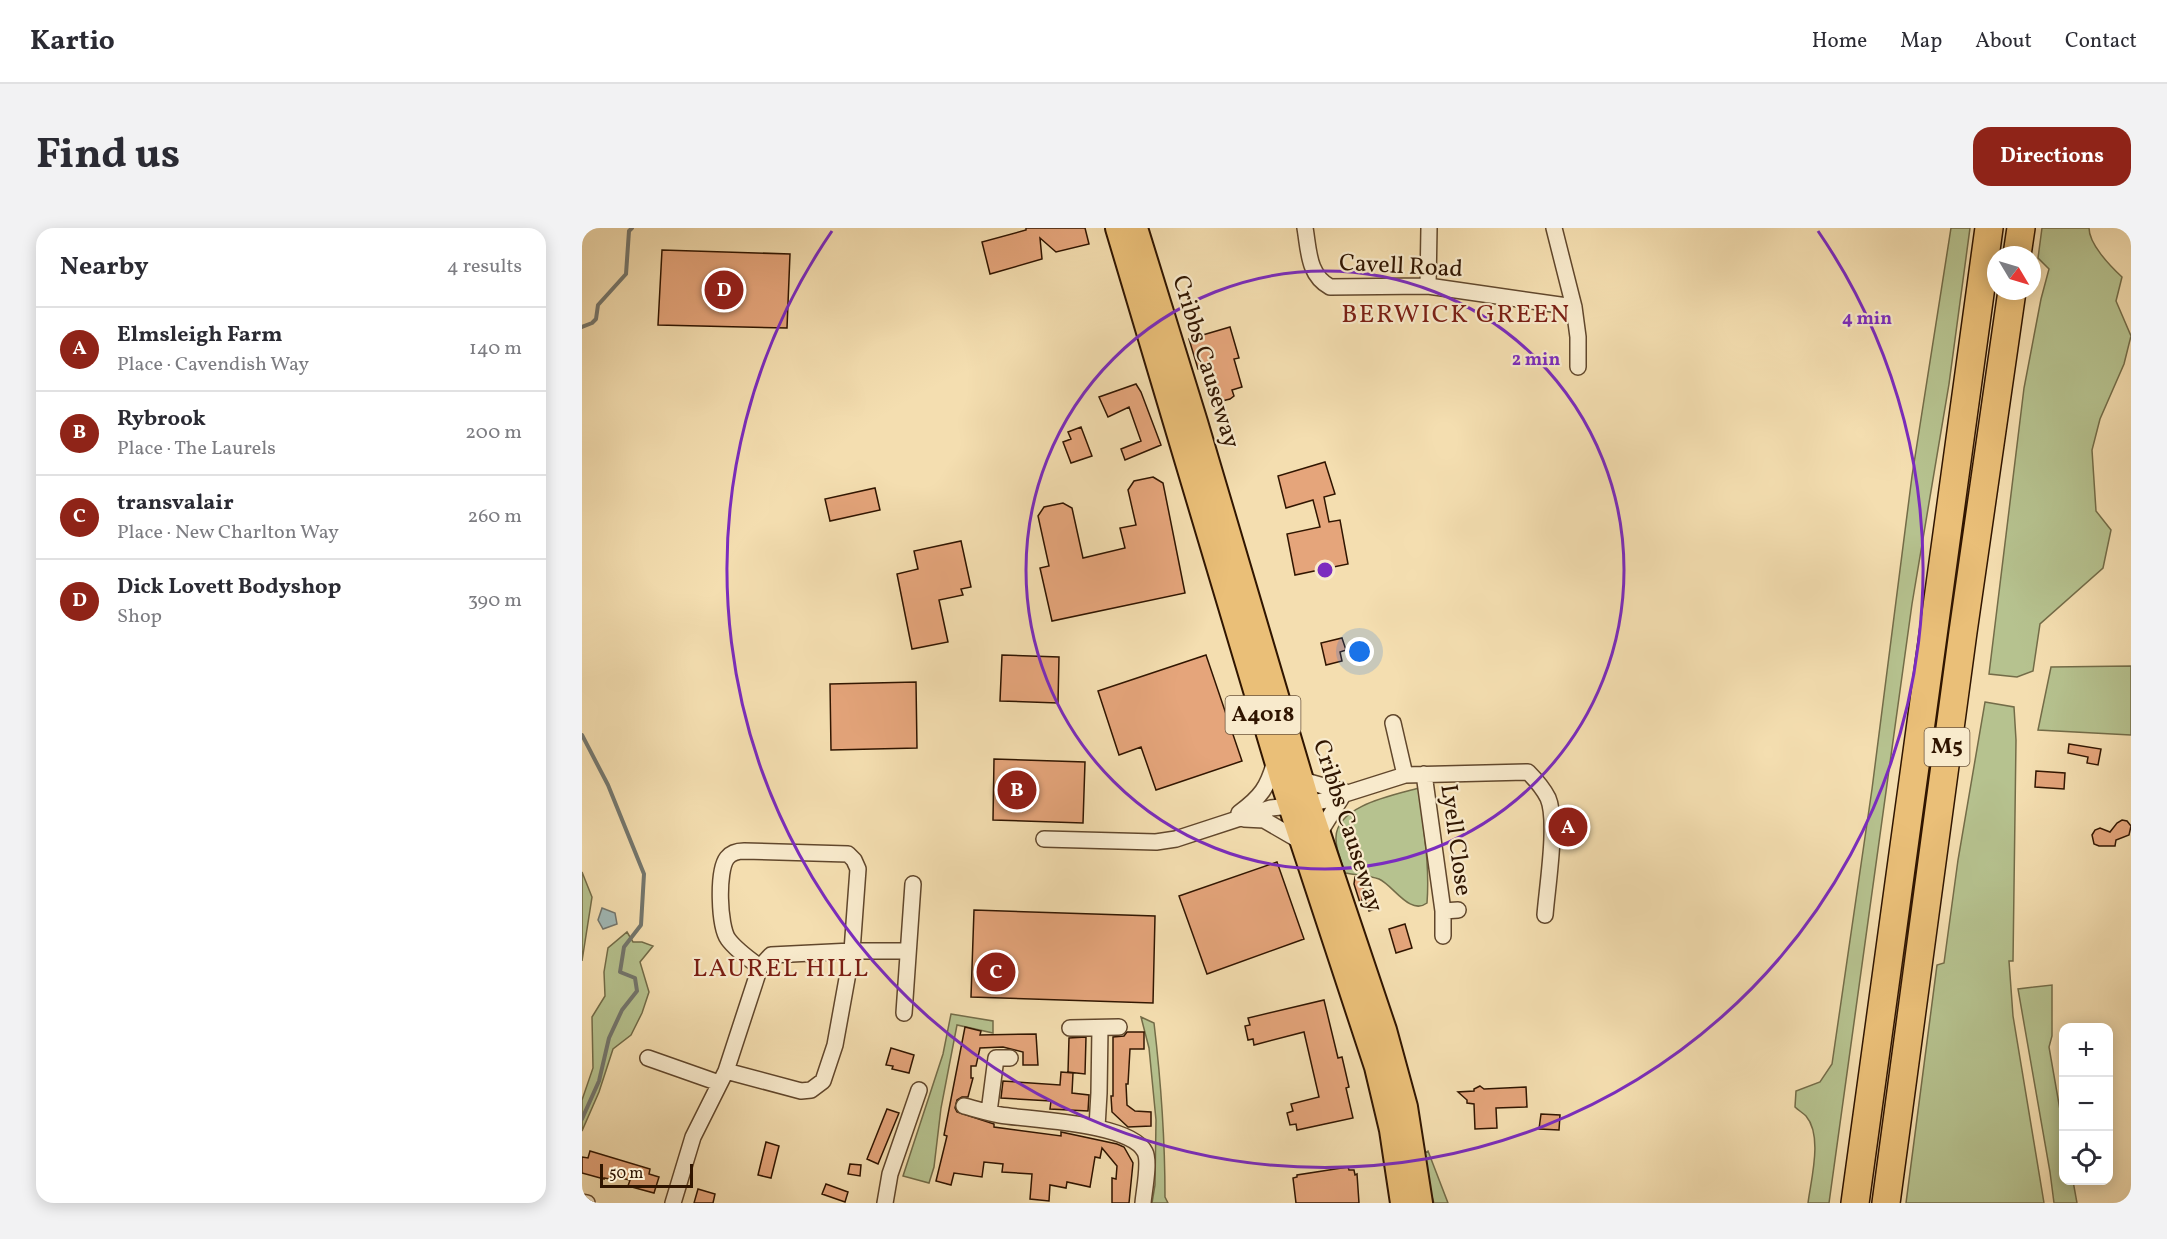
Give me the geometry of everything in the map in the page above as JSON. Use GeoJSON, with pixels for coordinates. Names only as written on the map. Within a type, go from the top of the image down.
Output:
{"type":"FeatureCollection","features":[{"type":"Feature","properties":{"kind":"highway","name":"M5"},"geometry":{"type":"LineString","coordinates":[[1854,1203],[1989,228]]}},
{"type":"Feature","properties":{"kind":"highway"},"geometry":{"type":"LineString","coordinates":[[2018,246],[2021,228]]}},
{"type":"Feature","properties":{"kind":"highway","name":"M5"},"geometry":{"type":"LineString","coordinates":[[1886,1203],[2011,300]]}},
{"type":"Feature","properties":{"kind":"main road","name":"Cribbs Causeway"},"geometry":{"type":"LineString","coordinates":[[1117,228],[1275,757],[1300,805],[1385,1030],[1412,1138],[1421,1203]]}},
{"type":"Feature","properties":{"kind":"main road","name":"Cribbs Causeway"},"geometry":{"type":"LineString","coordinates":[[1136,228],[1302,780],[1300,805]]}},
{"type":"Feature","properties":{"kind":"main road","name":"Cribbs Causeway"},"geometry":{"type":"LineString","coordinates":[[1311,837],[1376,1067],[1391,1130],[1402,1203]]}},
{"type":"Feature","properties":{"kind":"street","name":"Cavell Road"},"geometry":{"type":"LineString","coordinates":[[1305,228],[1311,265],[1319,281],[1330,287],[1428,286],[1574,307]]}},
{"type":"Feature","properties":{"kind":"street"},"geometry":{"type":"LineString","coordinates":[[1428,286],[1429,228]]}},
{"type":"Feature","properties":{"kind":"street"},"geometry":{"type":"LineString","coordinates":[[1554,228],[1574,307],[1578,338],[1578,367]]}},
{"type":"Feature","properties":{"kind":"street"},"geometry":{"type":"LineString","coordinates":[[1393,723],[1405,775]]}},
{"type":"Feature","properties":{"kind":"street"},"geometry":{"type":"LineString","coordinates":[[1226,821],[1255,801],[1264,790],[1270,780],[1275,757]]}},
{"type":"Feature","properties":{"kind":"street"},"geometry":{"type":"LineString","coordinates":[[1044,839],[1156,842],[1176,839],[1271,808],[1300,805],[1405,775],[1528,772],[1540,785],[1549,800],[1552,822],[1545,915]]}},
{"type":"Feature","properties":{"kind":"street","name":"Lyell Close"},"geometry":{"type":"LineString","coordinates":[[1424,774],[1450,911],[1443,936]]}},
{"type":"Feature","properties":{"kind":"street"},"geometry":{"type":"LineString","coordinates":[[1302,780],[1345,792]]}},
{"type":"Feature","properties":{"kind":"street"},"geometry":{"type":"LineString","coordinates":[[1226,821],[1263,820],[1311,837],[1345,792]]}},
{"type":"Feature","properties":{"kind":"street"},"geometry":{"type":"LineString","coordinates":[[648,1058],[722,1077],[790,1090],[806,1091],[820,1084],[835,1045],[852,951],[858,869],[848,854],[744,851],[728,856],[721,879],[723,927],[729,939],[746,957],[760,967]]}},
{"type":"Feature","properties":{"kind":"street"},"geometry":{"type":"LineString","coordinates":[[904,1013],[913,884]]}},
{"type":"Feature","properties":{"kind":"street"},"geometry":{"type":"LineString","coordinates":[[673,1203],[693,1137],[722,1077],[760,967],[771,955],[908,951]]}},
{"type":"Feature","properties":{"kind":"street"},"geometry":{"type":"LineString","coordinates":[[1070,1028],[1119,1027]]}},
{"type":"Feature","properties":{"kind":"street"},"geometry":{"type":"LineString","coordinates":[[1097,1127],[1100,1093],[1100,1028]]}},
{"type":"Feature","properties":{"kind":"street"},"geometry":{"type":"LineString","coordinates":[[989,1112],[996,1058],[1010,1058]]}},
{"type":"Feature","properties":{"kind":"street"},"geometry":{"type":"LineString","coordinates":[[885,1203],[890,1174],[919,1090]]}},
{"type":"Feature","properties":{"kind":"street"},"geometry":{"type":"LineString","coordinates":[[964,1106],[989,1112],[1097,1127],[1136,1141],[1144,1150],[1147,1158],[1143,1203]]}},
{"type":"Feature","properties":{"kind":"street"},"geometry":{"type":"LineString","coordinates":[[582,1202],[587,1203]]}},
{"type":"Feature","properties":{"kind":"green space"},"geometry":{"type":"Polygon","coordinates":[[[1951,228],[1970,228],[1949,384],[1912,604],[1829,1203],[1808,1203],[1814,1158],[1814,1135],[1806,1116],[1795,1107],[1796,1091],[1820,1082],[1832,1064],[1872,789],[1912,476],[1951,228]]]}},
{"type":"Feature","properties":{"kind":"green space"},"geometry":{"type":"Polygon","coordinates":[[[2042,228],[2089,228],[2096,248],[2122,277],[2116,301],[2131,336],[2124,364],[2100,419],[2092,450],[2096,511],[2111,530],[2103,568],[2040,624],[2033,671],[2017,677],[1989,674],[2024,388],[2049,269],[2041,261],[2040,246],[2042,228]]]}},
{"type":"Feature","properties":{"kind":"green space"},"geometry":{"type":"Polygon","coordinates":[[[2131,666],[2131,735],[2038,730],[2051,667],[2131,666]]]}},
{"type":"Feature","properties":{"kind":"green space"},"geometry":{"type":"Polygon","coordinates":[[[1985,702],[2014,707],[2016,740],[2013,961],[2009,961],[2013,1016],[2044,1203],[1906,1203],[1937,965],[1944,963],[1958,860],[1985,702]]]}},
{"type":"Feature","properties":{"kind":"green space"},"geometry":{"type":"Polygon","coordinates":[[[1419,788],[1428,874],[1427,903],[1414,906],[1379,879],[1345,873],[1336,837],[1339,826],[1356,809],[1382,798],[1419,788]]]}},
{"type":"Feature","properties":{"kind":"green space"},"geometry":{"type":"Polygon","coordinates":[[[582,872],[592,897],[582,961],[582,872]]]}},
{"type":"Feature","properties":{"kind":"green space"},"geometry":{"type":"Polygon","coordinates":[[[627,932],[633,942],[653,946],[640,962],[649,992],[631,1035],[613,1049],[599,1092],[582,1131],[582,1100],[593,1068],[592,1017],[605,996],[604,972],[608,948],[627,932]]]}},
{"type":"Feature","properties":{"kind":"green space"},"geometry":{"type":"Polygon","coordinates":[[[2052,985],[2052,1036],[2049,1047],[2059,1104],[2059,1185],[2074,1185],[2077,1203],[2054,1203],[2018,989],[2052,985]]]}},
{"type":"Feature","properties":{"kind":"green space"},"geometry":{"type":"Polygon","coordinates":[[[951,1014],[993,1021],[993,1033],[957,1025],[941,1108],[934,1167],[929,1183],[903,1176],[943,1054],[951,1014]]]}},
{"type":"Feature","properties":{"kind":"green space"},"geometry":{"type":"Polygon","coordinates":[[[1141,1017],[1154,1023],[1162,1110],[1165,1197],[1168,1203],[1152,1203],[1155,1185],[1156,1120],[1149,1048],[1141,1017]]]}},
{"type":"Feature","properties":{"kind":"green space"},"geometry":{"type":"Polygon","coordinates":[[[1428,1151],[1448,1203],[1434,1203],[1421,1163],[1423,1154],[1428,1151]]]}},
{"type":"Feature","properties":{"kind":"water"},"geometry":{"type":"Polygon","coordinates":[[[602,908],[615,913],[617,924],[603,929],[598,920],[602,908]]]}},
{"type":"Feature","properties":{"kind":"building"},"geometry":{"type":"Polygon","coordinates":[[[1026,228],[1085,228],[1089,244],[1056,252],[1040,238],[1042,259],[990,274],[982,242],[1026,230],[1026,228]]]}},
{"type":"Feature","properties":{"kind":"building"},"geometry":{"type":"Polygon","coordinates":[[[662,250],[790,254],[787,328],[658,325],[662,250]]]}},
{"type":"Feature","properties":{"kind":"building"},"geometry":{"type":"Polygon","coordinates":[[[1230,327],[1239,358],[1234,359],[1242,387],[1232,390],[1234,396],[1230,399],[1214,403],[1204,368],[1198,369],[1189,339],[1230,327]]]}},
{"type":"Feature","properties":{"kind":"building"},"geometry":{"type":"Polygon","coordinates":[[[1136,384],[1161,445],[1125,460],[1121,449],[1141,441],[1129,407],[1108,417],[1099,397],[1136,384]]]}},
{"type":"Feature","properties":{"kind":"building"},"geometry":{"type":"Polygon","coordinates":[[[1081,427],[1092,456],[1071,463],[1063,442],[1071,439],[1068,432],[1081,427]]]}},
{"type":"Feature","properties":{"kind":"building"},"geometry":{"type":"Polygon","coordinates":[[[1325,462],[1335,494],[1324,497],[1329,522],[1340,520],[1348,564],[1295,575],[1287,534],[1320,527],[1313,500],[1286,508],[1278,476],[1325,462]]]}},
{"type":"Feature","properties":{"kind":"building"},"geometry":{"type":"Polygon","coordinates":[[[1153,477],[1163,483],[1185,593],[1052,621],[1040,568],[1049,566],[1038,516],[1044,507],[1063,503],[1072,508],[1083,558],[1125,548],[1120,528],[1136,525],[1128,490],[1134,481],[1153,477]]]}},
{"type":"Feature","properties":{"kind":"building"},"geometry":{"type":"Polygon","coordinates":[[[875,488],[880,510],[830,521],[825,499],[875,488]]]}},
{"type":"Feature","properties":{"kind":"building"},"geometry":{"type":"Polygon","coordinates":[[[961,541],[971,587],[961,589],[963,595],[939,600],[948,642],[912,649],[897,574],[918,569],[914,551],[961,541]]]}},
{"type":"Feature","properties":{"kind":"building"},"geometry":{"type":"Polygon","coordinates":[[[1342,638],[1346,650],[1340,652],[1342,661],[1326,665],[1321,643],[1342,638]]]}},
{"type":"Feature","properties":{"kind":"building"},"geometry":{"type":"Polygon","coordinates":[[[1002,655],[1059,657],[1058,703],[1000,701],[1002,655]]]}},
{"type":"Feature","properties":{"kind":"building"},"geometry":{"type":"Polygon","coordinates":[[[1206,655],[1242,761],[1156,790],[1141,747],[1119,755],[1098,691],[1206,655]]]}},
{"type":"Feature","properties":{"kind":"building"},"geometry":{"type":"Polygon","coordinates":[[[916,682],[917,748],[831,750],[830,684],[916,682]]]}},
{"type":"Feature","properties":{"kind":"building"},"geometry":{"type":"Polygon","coordinates":[[[2069,744],[2101,749],[2098,765],[2087,763],[2088,757],[2068,753],[2069,744]]]}},
{"type":"Feature","properties":{"kind":"building"},"geometry":{"type":"Polygon","coordinates":[[[994,759],[1085,762],[1083,823],[993,820],[994,759]]]}},
{"type":"Feature","properties":{"kind":"building"},"geometry":{"type":"Polygon","coordinates":[[[2036,771],[2065,773],[2064,789],[2035,787],[2036,771]]]}},
{"type":"Feature","properties":{"kind":"building"},"geometry":{"type":"Polygon","coordinates":[[[2122,820],[2127,821],[2131,826],[2129,835],[2116,840],[2115,846],[2094,844],[2092,835],[2095,830],[2100,828],[2110,832],[2122,820]]]}},
{"type":"Feature","properties":{"kind":"building"},"geometry":{"type":"Polygon","coordinates":[[[1277,862],[1304,939],[1207,974],[1179,896],[1277,862]]]}},
{"type":"Feature","properties":{"kind":"building"},"geometry":{"type":"Polygon","coordinates":[[[1355,877],[1365,878],[1361,906],[1354,884],[1355,877]]]}},
{"type":"Feature","properties":{"kind":"building"},"geometry":{"type":"Polygon","coordinates":[[[1372,892],[1378,908],[1369,911],[1363,894],[1372,892]]]}},
{"type":"Feature","properties":{"kind":"building"},"geometry":{"type":"Polygon","coordinates":[[[974,910],[1155,916],[1153,1003],[971,997],[974,910]]]}},
{"type":"Feature","properties":{"kind":"building"},"geometry":{"type":"Polygon","coordinates":[[[1405,924],[1412,948],[1396,953],[1389,929],[1405,924]]]}},
{"type":"Feature","properties":{"kind":"building"},"geometry":{"type":"Polygon","coordinates":[[[1324,1000],[1338,1058],[1342,1057],[1353,1118],[1297,1130],[1296,1124],[1290,1125],[1287,1113],[1293,1111],[1291,1104],[1319,1097],[1304,1032],[1254,1045],[1253,1039],[1248,1040],[1245,1026],[1250,1025],[1248,1018],[1324,1000]]]}},
{"type":"Feature","properties":{"kind":"building"},"geometry":{"type":"Polygon","coordinates":[[[965,1027],[981,1031],[980,1035],[1036,1034],[1038,1065],[1023,1065],[1023,1052],[1003,1047],[980,1048],[976,1066],[971,1066],[971,1078],[973,1078],[968,1097],[957,1100],[955,1108],[957,1112],[994,1124],[994,1127],[1061,1136],[1061,1132],[1124,1147],[1133,1163],[1129,1203],[1112,1203],[1112,1178],[1116,1179],[1117,1166],[1102,1148],[1100,1158],[1095,1157],[1090,1187],[1067,1182],[1066,1188],[1050,1185],[1049,1201],[1030,1199],[1032,1174],[1002,1172],[1003,1164],[984,1162],[982,1177],[954,1173],[951,1185],[936,1181],[947,1136],[944,1135],[965,1027]]]}},
{"type":"Feature","properties":{"kind":"building"},"geometry":{"type":"Polygon","coordinates":[[[1127,1032],[1144,1032],[1144,1049],[1130,1049],[1128,1084],[1126,1084],[1127,1105],[1135,1111],[1151,1112],[1151,1126],[1128,1127],[1112,1112],[1113,1037],[1124,1036],[1127,1032]]]}},
{"type":"Feature","properties":{"kind":"building"},"geometry":{"type":"Polygon","coordinates":[[[1086,1037],[1085,1074],[1068,1072],[1069,1038],[1086,1037]]]}},
{"type":"Feature","properties":{"kind":"building"},"geometry":{"type":"Polygon","coordinates":[[[891,1048],[914,1055],[909,1073],[892,1069],[893,1066],[886,1065],[891,1048]]]}},
{"type":"Feature","properties":{"kind":"building"},"geometry":{"type":"Polygon","coordinates":[[[1061,1072],[1073,1073],[1072,1093],[1089,1095],[1088,1111],[1050,1109],[1051,1101],[1001,1098],[1003,1081],[1060,1085],[1061,1072]]]}},
{"type":"Feature","properties":{"kind":"building"},"geometry":{"type":"Polygon","coordinates":[[[1480,1086],[1484,1089],[1526,1087],[1527,1107],[1496,1108],[1497,1128],[1475,1129],[1474,1104],[1467,1103],[1467,1100],[1458,1092],[1474,1091],[1480,1086]]]}},
{"type":"Feature","properties":{"kind":"building"},"geometry":{"type":"Polygon","coordinates":[[[887,1109],[899,1113],[878,1164],[867,1159],[887,1109]]]}},
{"type":"Feature","properties":{"kind":"building"},"geometry":{"type":"Polygon","coordinates":[[[1541,1114],[1560,1115],[1559,1130],[1539,1129],[1541,1114]]]}},
{"type":"Feature","properties":{"kind":"building"},"geometry":{"type":"Polygon","coordinates":[[[766,1142],[779,1146],[771,1178],[758,1175],[766,1142]]]}},
{"type":"Feature","properties":{"kind":"building"},"geometry":{"type":"Polygon","coordinates":[[[590,1151],[650,1169],[649,1174],[659,1177],[654,1193],[628,1186],[630,1180],[611,1176],[610,1179],[604,1179],[582,1173],[582,1157],[588,1158],[590,1151]]]}},
{"type":"Feature","properties":{"kind":"building"},"geometry":{"type":"Polygon","coordinates":[[[850,1164],[861,1165],[860,1176],[848,1174],[850,1164]]]}},
{"type":"Feature","properties":{"kind":"building"},"geometry":{"type":"Polygon","coordinates":[[[1348,1167],[1349,1170],[1354,1170],[1355,1175],[1357,1174],[1359,1203],[1296,1203],[1293,1178],[1297,1175],[1348,1167]]]}},
{"type":"Feature","properties":{"kind":"building"},"geometry":{"type":"Polygon","coordinates":[[[826,1184],[848,1192],[845,1202],[822,1194],[826,1184]]]}},
{"type":"Feature","properties":{"kind":"building"},"geometry":{"type":"Polygon","coordinates":[[[698,1189],[715,1194],[713,1203],[694,1203],[698,1189]]]}},
{"type":"Feature","properties":{"kind":"waterway"},"geometry":{"type":"LineString","coordinates":[[582,327],[596,319],[598,305],[626,274],[629,231],[632,228]]}},
{"type":"Feature","properties":{"kind":"waterway"},"geometry":{"type":"LineString","coordinates":[[582,735],[608,785],[644,874],[641,925],[624,947],[620,972],[635,978],[637,991],[622,1010],[609,1038],[599,1081],[582,1119]]}},
{"type":"Feature","properties":{"kind":"place","name":"Dick Lovett Bodyshop"},"geometry":{"type":"Point","coordinates":[724,290]}},
{"type":"Feature","properties":{"kind":"place","name":"Rybrook"},"geometry":{"type":"Point","coordinates":[1017,790]}},
{"type":"Feature","properties":{"kind":"place","name":"Elmsleigh Farm"},"geometry":{"type":"Point","coordinates":[1568,827]}},
{"type":"Feature","properties":{"kind":"place","name":"transvalair"},"geometry":{"type":"Point","coordinates":[996,972]}},
{"type":"Feature","properties":{"kind":"district","name":"BERWICK GREEN"},"geometry":{"type":"Point","coordinates":[1456,315]}},
{"type":"Feature","properties":{"kind":"district","name":"LAUREL HILL"},"geometry":{"type":"Point","coordinates":[781,969]}}]}
